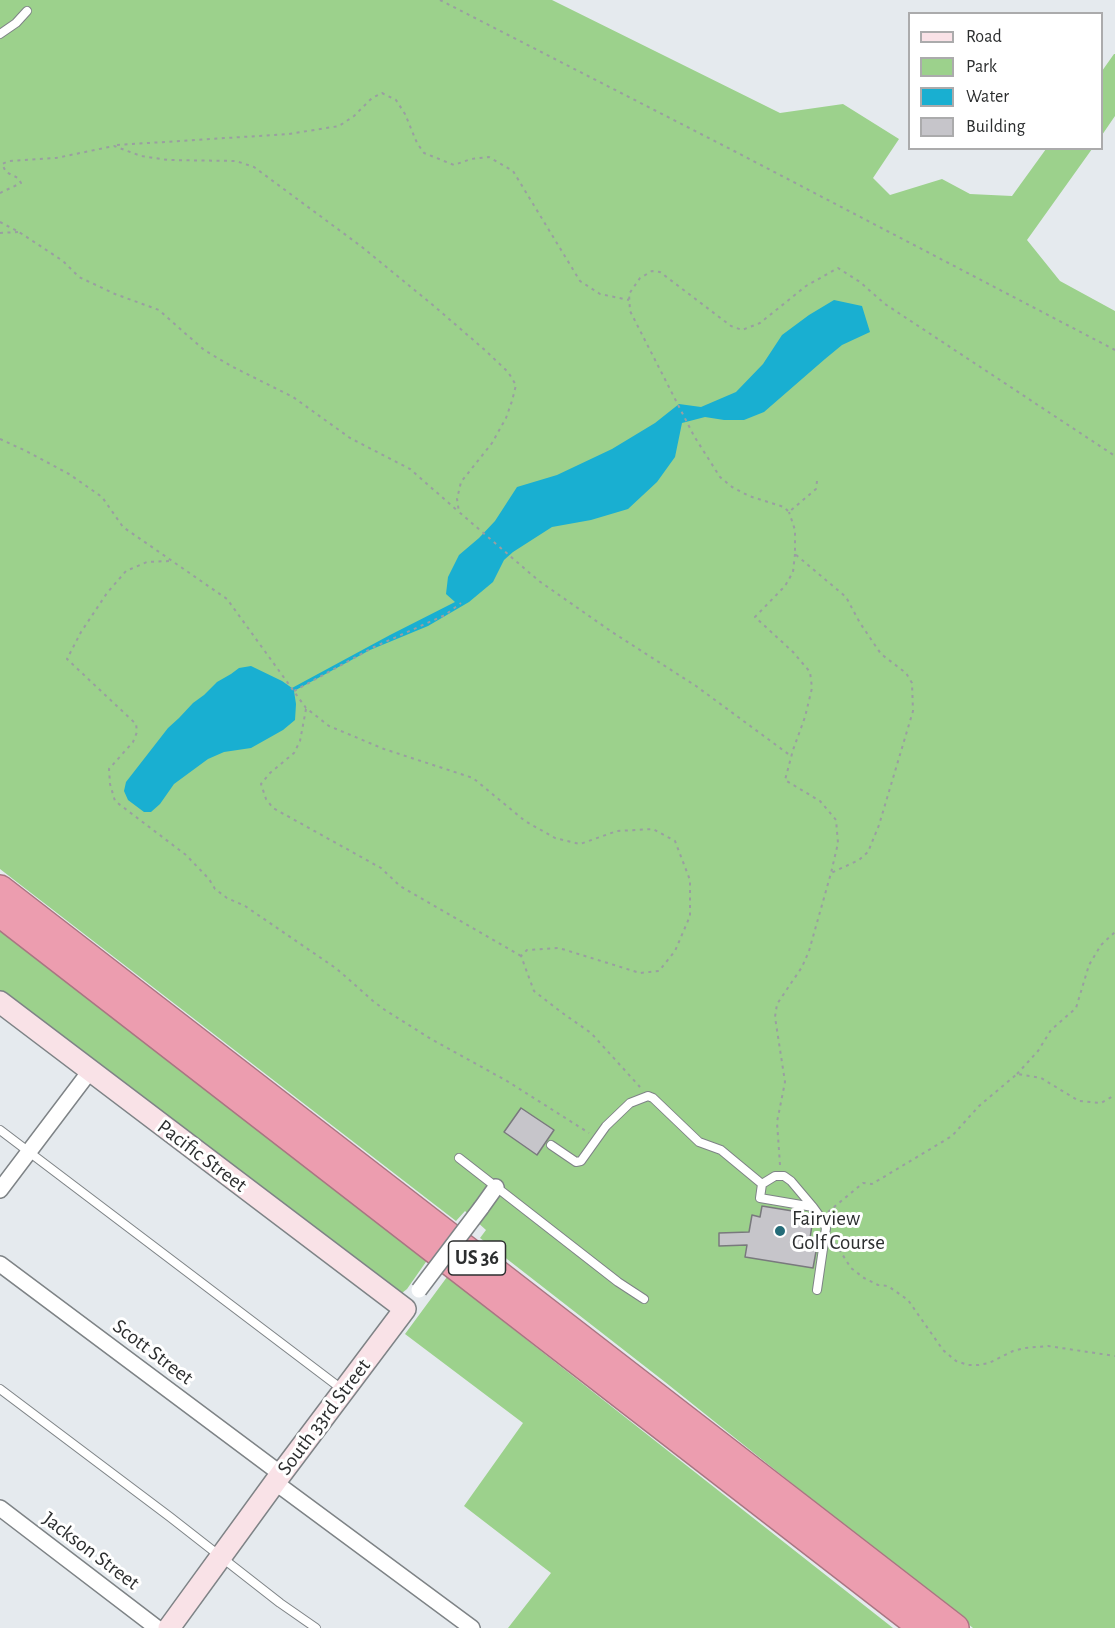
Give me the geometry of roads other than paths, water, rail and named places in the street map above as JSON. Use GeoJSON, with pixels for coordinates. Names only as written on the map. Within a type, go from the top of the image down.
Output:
{"type":"FeatureCollection","features":[{"type":"Feature","properties":{"kind":"highway","name":"US 36"},"geometry":{"type":"LineString","coordinates":[[0,889],[955,1628]]}},
{"type":"Feature","properties":{"kind":"highway","name":"US 36"},"geometry":{"type":"LineString","coordinates":[[0,913],[923,1628]]}},
{"type":"Feature","properties":{"kind":"street","name":"Pacific Street"},"geometry":{"type":"LineString","coordinates":[[0,1002],[405,1309]]}},
{"type":"Feature","properties":{"kind":"street"},"geometry":{"type":"LineString","coordinates":[[0,1190],[90,1071]]}},
{"type":"Feature","properties":{"kind":"street","name":"South 33rd Street"},"geometry":{"type":"LineString","coordinates":[[169,1628],[496,1187]]}},
{"type":"Feature","properties":{"kind":"street","name":"Scott Street"},"geometry":{"type":"LineString","coordinates":[[0,1264],[472,1628]]}},
{"type":"Feature","properties":{"kind":"street","name":"Jackson Street"},"geometry":{"type":"LineString","coordinates":[[0,1508],[157,1628]]}},
{"type":"Feature","properties":{"kind":"lane"},"geometry":{"type":"LineString","coordinates":[[0,33],[27,11]]}},
{"type":"Feature","properties":{"kind":"lane"},"geometry":{"type":"LineString","coordinates":[[550,1145],[576,1162],[582,1161],[606,1126],[630,1103],[648,1096],[653,1098],[699,1142],[721,1150],[762,1184]]}},
{"type":"Feature","properties":{"kind":"lane"},"geometry":{"type":"LineString","coordinates":[[0,1130],[344,1390]]}},
{"type":"Feature","properties":{"kind":"lane"},"geometry":{"type":"LineString","coordinates":[[459,1158],[618,1282],[644,1299]]}},
{"type":"Feature","properties":{"kind":"lane"},"geometry":{"type":"LineString","coordinates":[[762,1184],[775,1176],[784,1176],[791,1181],[821,1218],[826,1228],[817,1290]]}},
{"type":"Feature","properties":{"kind":"lane"},"geometry":{"type":"LineString","coordinates":[[762,1184],[760,1198],[813,1207]]}},
{"type":"Feature","properties":{"kind":"lane"},"geometry":{"type":"LineString","coordinates":[[0,1389],[316,1628]]}},
{"type":"Feature","properties":{"kind":"water"},"geometry":{"type":"Polygon","coordinates":[[[834,300],[862,306],[870,332],[842,345],[764,412],[744,420],[705,417],[682,423],[675,457],[657,482],[628,509],[591,520],[552,527],[504,560],[493,582],[469,602],[428,626],[370,650],[294,691],[295,720],[283,730],[251,748],[224,752],[208,759],[174,784],[160,804],[151,812],[144,812],[128,800],[124,791],[126,782],[168,728],[217,682],[239,668],[251,666],[292,688],[455,602],[446,594],[448,577],[459,555],[495,521],[517,487],[557,475],[612,449],[655,423],[679,404],[701,407],[736,392],[763,364],[782,335],[834,300]]]}},
{"type":"Feature","properties":{"kind":"place","name":"Fairview Golf Course"},"geometry":{"type":"Point","coordinates":[780,1231]}}]}
